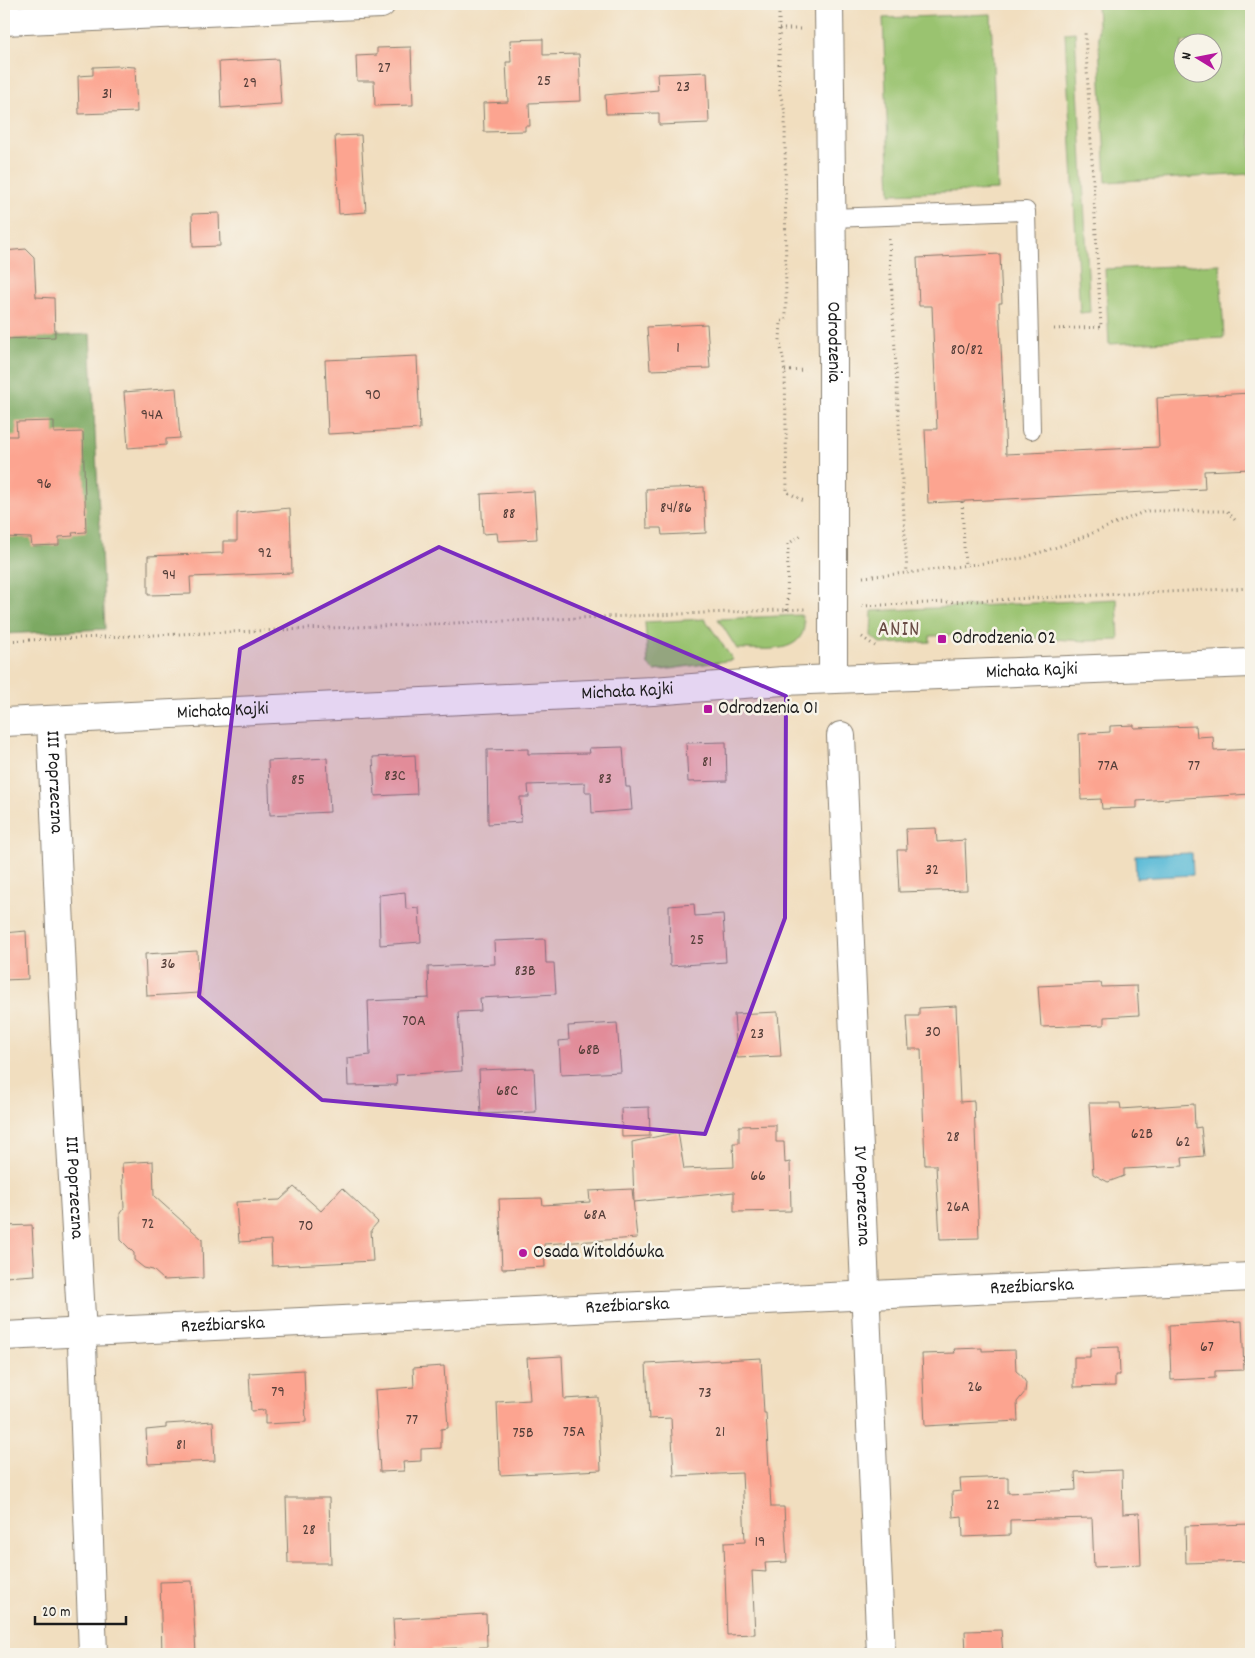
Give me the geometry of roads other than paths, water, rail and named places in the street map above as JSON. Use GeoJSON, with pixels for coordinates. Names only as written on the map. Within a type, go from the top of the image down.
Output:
{"type":"FeatureCollection","features":[{"type":"Feature","properties":{"kind":"street"},"geometry":{"type":"LineString","coordinates":[[4,21],[380,4]]}},
{"type":"Feature","properties":{"kind":"street","name":"Odrodzenia"},"geometry":{"type":"LineString","coordinates":[[829,4],[832,679]]}},
{"type":"Feature","properties":{"kind":"street","name":"Michała Kajki"},"geometry":{"type":"LineString","coordinates":[[4,722],[652,691],[832,679],[1251,663]]}},
{"type":"Feature","properties":{"kind":"street","name":"III Poprzeczna"},"geometry":{"type":"LineString","coordinates":[[51,720],[65,1042],[82,1332],[93,1654]]}},
{"type":"Feature","properties":{"kind":"street","name":"IV Poprzeczna"},"geometry":{"type":"LineString","coordinates":[[841,736],[881,1654]]}},
{"type":"Feature","properties":{"kind":"street","name":"Rzeźbiarska"},"geometry":{"type":"LineString","coordinates":[[4,1336],[1251,1277]]}},
{"type":"Feature","properties":{"kind":"lane"},"geometry":{"type":"LineString","coordinates":[[831,218],[1026,211],[1031,430]]}},
{"type":"Feature","properties":{"kind":"water"},"geometry":{"type":"Polygon","coordinates":[[[1192,853],[1193,875],[1136,878],[1135,855],[1192,853]]]}},
{"type":"Feature","properties":{"kind":"place","name":"Odrodzenia 02"},"geometry":{"type":"Point","coordinates":[942,639]}},
{"type":"Feature","properties":{"kind":"place","name":"Odrodzenia 01"},"geometry":{"type":"Point","coordinates":[708,709]}},
{"type":"Feature","properties":{"kind":"place","name":"Osada Witoldówka"},"geometry":{"type":"Point","coordinates":[523,1253]}},
{"type":"Feature","properties":{"kind":"district","name":"ANIN"},"geometry":{"type":"Point","coordinates":[899,631]}}]}
